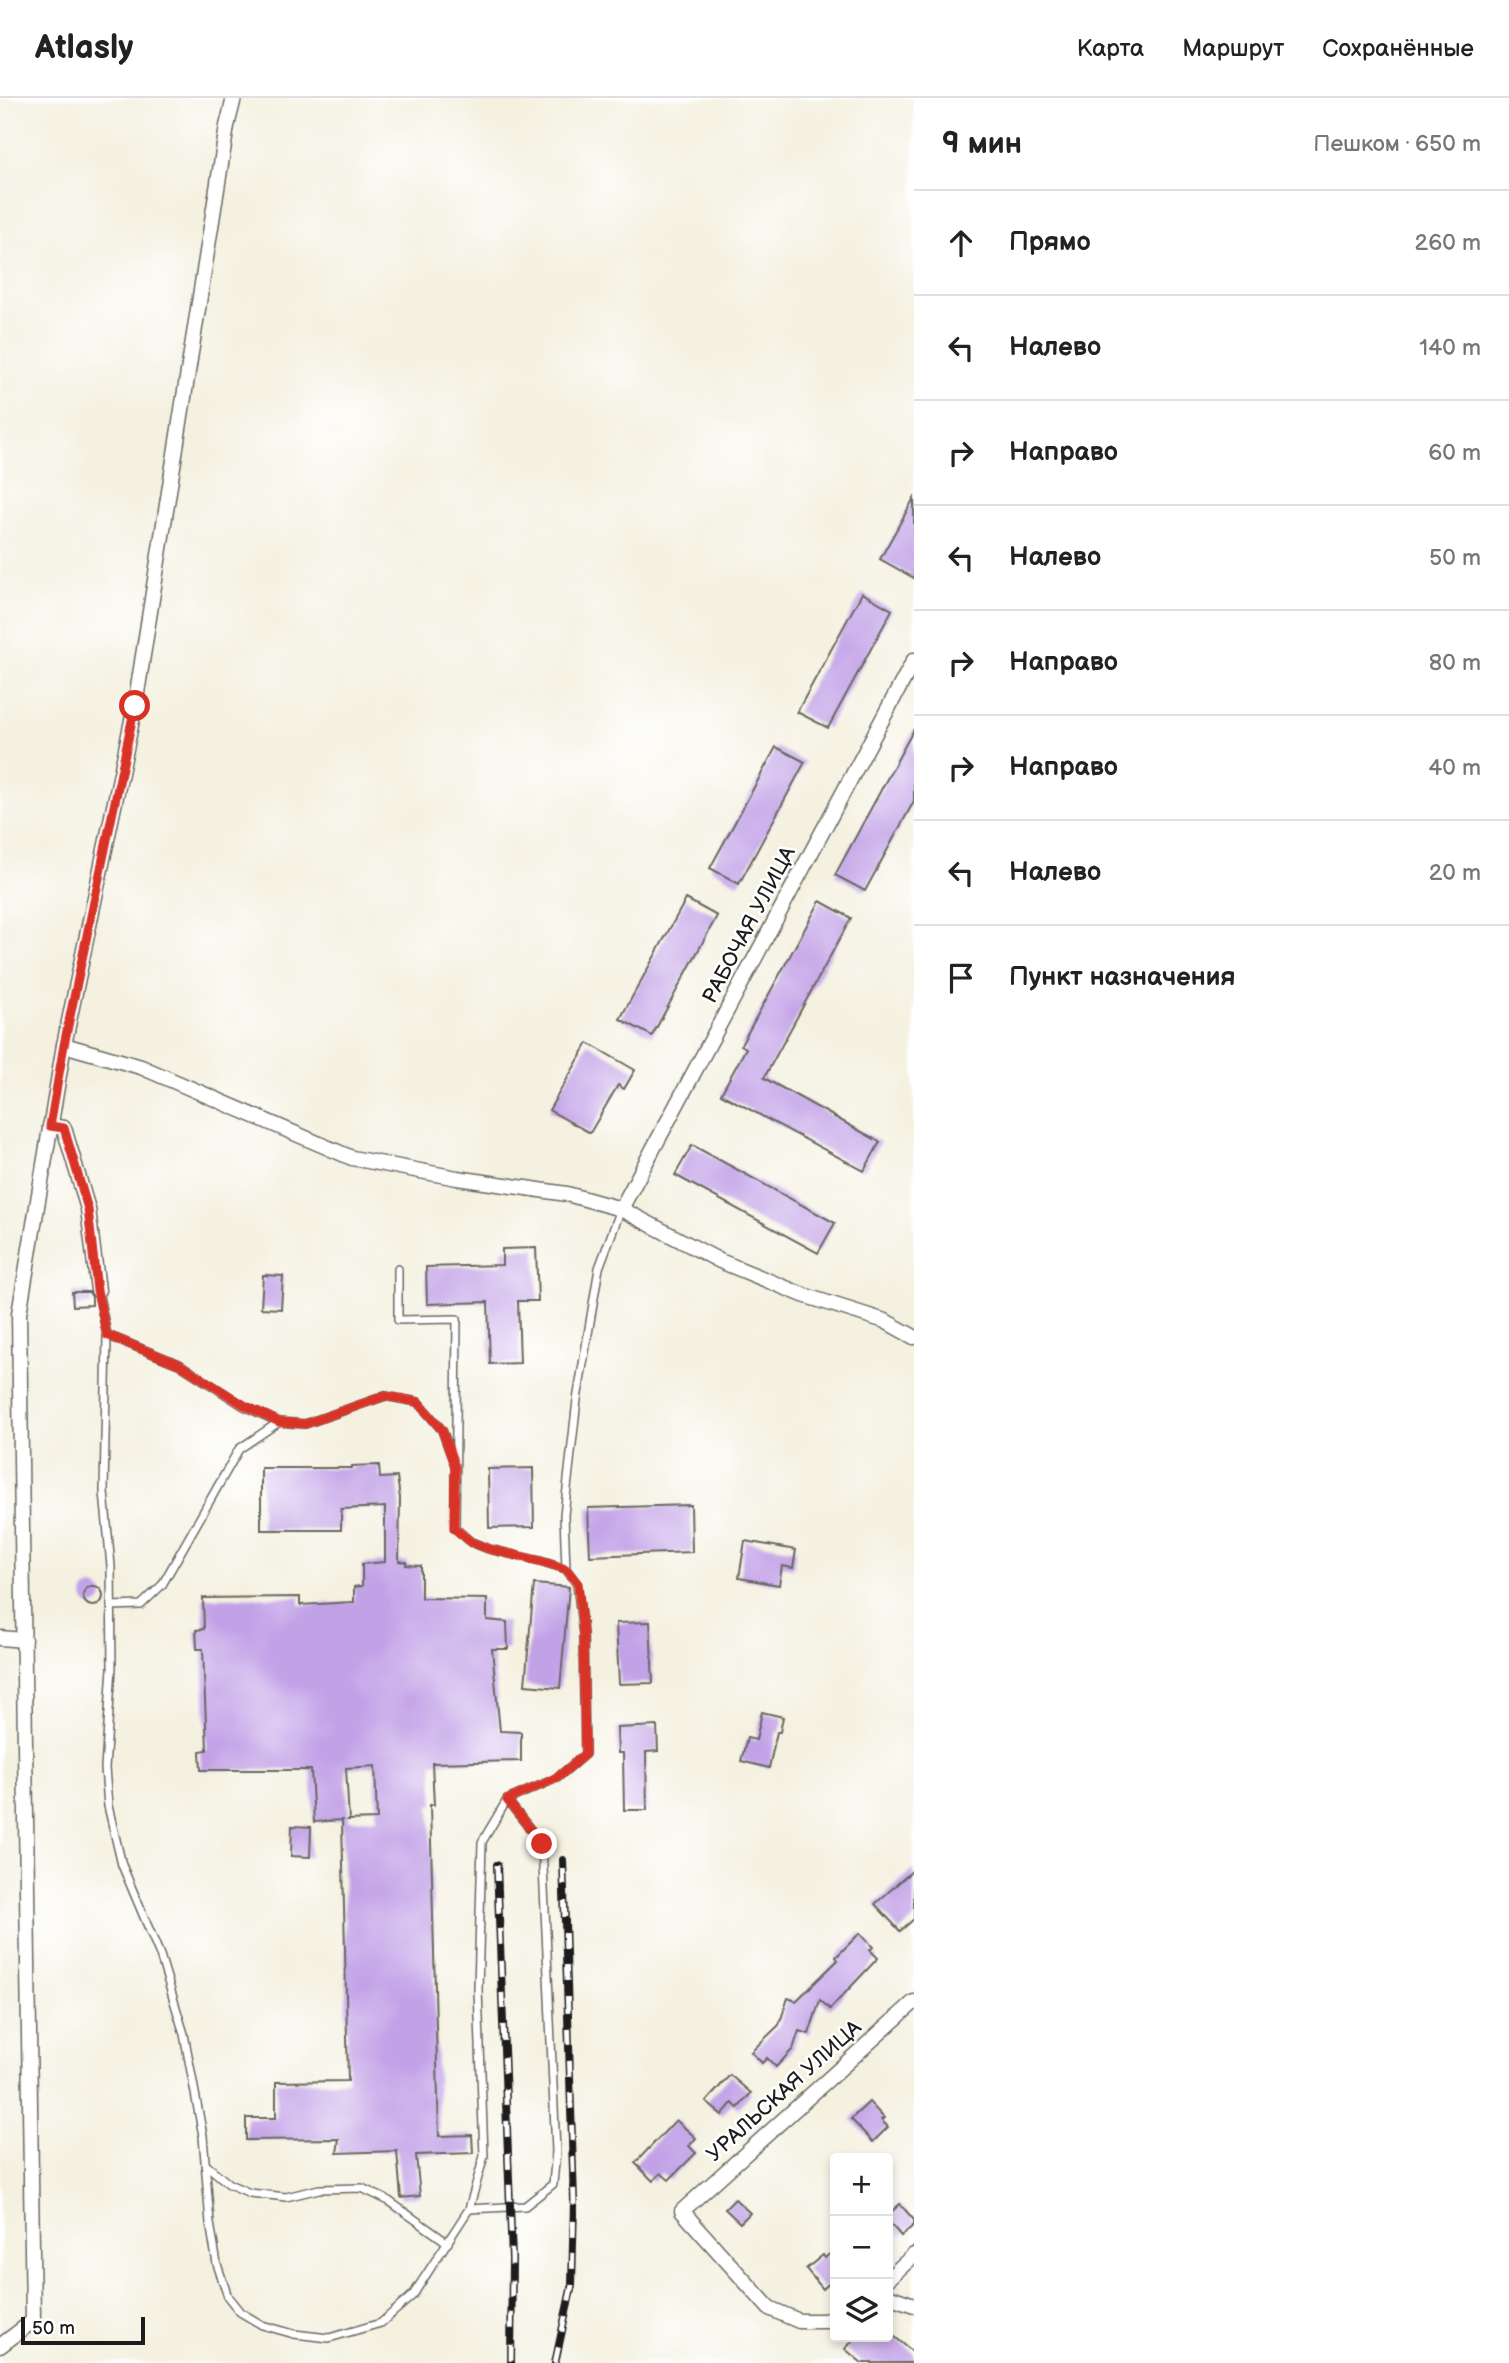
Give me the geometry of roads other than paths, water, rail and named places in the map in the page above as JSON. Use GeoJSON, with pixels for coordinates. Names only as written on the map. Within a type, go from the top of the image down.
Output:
{"type":"FeatureCollection","features":[{"type":"Feature","properties":{"kind":"street"},"geometry":{"type":"LineString","coordinates":[[0,2346],[33,2321],[19,1314],[64,1045],[135,706],[227,126],[234,98]]}},
{"type":"Feature","properties":{"kind":"street","name":"РАБОЧАЯ УЛИЦА"},"geometry":{"type":"LineString","coordinates":[[621,1209],[914,660]]}},
{"type":"Feature","properties":{"kind":"street"},"geometry":{"type":"LineString","coordinates":[[64,1045],[86,1049],[141,1067],[352,1158],[457,1178],[566,1194],[621,1209],[720,1261],[803,1295],[885,1321],[914,1337]]}},
{"type":"Feature","properties":{"kind":"street"},"geometry":{"type":"LineString","coordinates":[[50,1126],[64,1128],[88,1209],[97,1290]]}},
{"type":"Feature","properties":{"kind":"street"},"geometry":{"type":"LineString","coordinates":[[0,1638],[24,1640]]}},
{"type":"Feature","properties":{"kind":"street","name":"УРАЛЬСКАЯ УЛИЦА"},"geometry":{"type":"LineString","coordinates":[[830,2318],[826,2321],[799,2321],[769,2308],[682,2211],[914,2002]]}},
{"type":"Feature","properties":{"kind":"street"},"geometry":{"type":"LineString","coordinates":[[893,2274],[914,2255]]}},
{"type":"Feature","properties":{"kind":"street"},"geometry":{"type":"LineString","coordinates":[[893,2298],[914,2305]]}},
{"type":"Feature","properties":{"kind":"lane"},"geometry":{"type":"LineString","coordinates":[[566,1569],[564,1515],[578,1400],[599,1268],[621,1209]]}},
{"type":"Feature","properties":{"kind":"lane"},"geometry":{"type":"LineString","coordinates":[[97,1290],[107,1335],[104,1492],[111,1566],[112,1668],[105,1768],[108,1806],[122,1865],[160,1955],[184,2034],[203,2136],[214,2250],[228,2297],[240,2312],[262,2325],[293,2334],[329,2338],[381,2323],[413,2295],[469,2209],[484,2156],[478,1989],[482,1842],[507,1800],[557,1778],[585,1754],[583,1634],[578,1584],[566,1569],[489,1549],[471,1542],[454,1528],[457,1319],[398,1320],[398,1269]]}},
{"type":"Feature","properties":{"kind":"lane"},"geometry":{"type":"LineString","coordinates":[[107,1335],[179,1364],[244,1405],[279,1422],[305,1424],[385,1396],[418,1402],[442,1430],[455,1467]]}},
{"type":"Feature","properties":{"kind":"lane"},"geometry":{"type":"LineString","coordinates":[[111,1606],[141,1605],[162,1585],[239,1448],[279,1422]]}},
{"type":"Feature","properties":{"kind":"lane"},"geometry":{"type":"LineString","coordinates":[[469,2209],[525,2206],[553,2184],[556,2151],[542,1844],[507,1800]]}},
{"type":"Feature","properties":{"kind":"lane"},"geometry":{"type":"LineString","coordinates":[[205,2163],[229,2185],[250,2193],[286,2197],[319,2189],[362,2188],[389,2202],[448,2243]]}},
{"type":"Feature","properties":{"kind":"railway"},"geometry":{"type":"LineString","coordinates":[[555,2363],[572,2285],[574,2201],[563,1860]]}},
{"type":"Feature","properties":{"kind":"railway"},"geometry":{"type":"LineString","coordinates":[[497,1865],[512,2259],[511,2363]]}}]}
